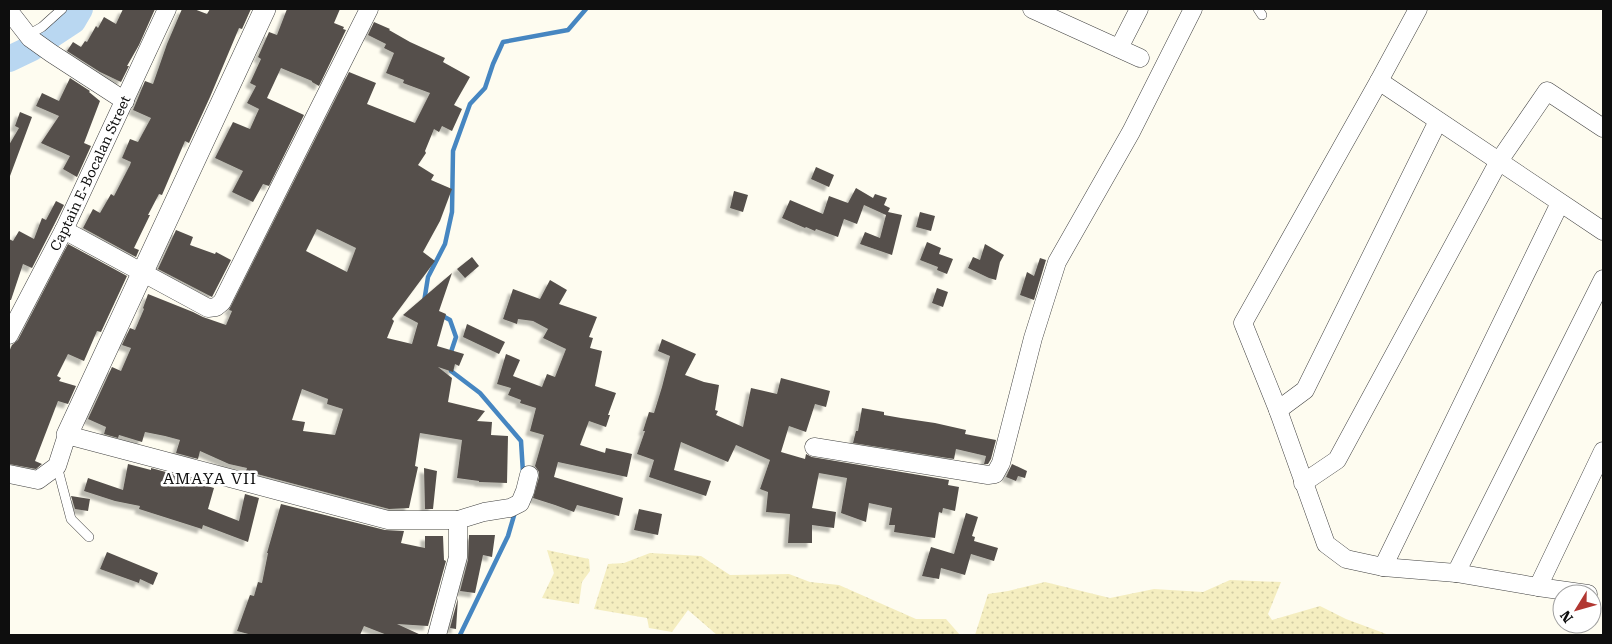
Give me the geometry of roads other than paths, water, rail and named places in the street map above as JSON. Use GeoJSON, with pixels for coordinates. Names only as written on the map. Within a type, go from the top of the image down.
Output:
{"type":"FeatureCollection","features":[{"type":"Feature","properties":{"kind":"street","name":"Captain E-Bocalan Street"},"geometry":{"type":"LineString","coordinates":[[9,335],[15,310],[64,230],[167,9]]}},
{"type":"Feature","properties":{"kind":"street"},"geometry":{"type":"LineString","coordinates":[[9,474],[38,480],[57,466],[67,435],[265,9]]}},
{"type":"Feature","properties":{"kind":"street"},"geometry":{"type":"LineString","coordinates":[[64,230],[208,308],[216,307],[222,302],[369,9]]}},
{"type":"Feature","properties":{"kind":"street"},"geometry":{"type":"LineString","coordinates":[[1032,9],[1053,13],[1140,58]]}},
{"type":"Feature","properties":{"kind":"street"},"geometry":{"type":"LineString","coordinates":[[1119,48],[1139,9]]}},
{"type":"Feature","properties":{"kind":"street"},"geometry":{"type":"LineString","coordinates":[[814,447],[990,475],[998,471],[1033,338],[1057,262],[1131,132],[1193,9]]}},
{"type":"Feature","properties":{"kind":"street"},"geometry":{"type":"LineString","coordinates":[[1418,9],[1243,323],[1278,410],[1326,544],[1346,560],[1383,567],[1456,573],[1552,589]]}},
{"type":"Feature","properties":{"kind":"street"},"geometry":{"type":"LineString","coordinates":[[9,11],[29,36],[51,53],[124,101]]}},
{"type":"Feature","properties":{"kind":"street"},"geometry":{"type":"LineString","coordinates":[[1379,82],[1603,231]]}},
{"type":"Feature","properties":{"kind":"street"},"geometry":{"type":"LineString","coordinates":[[1303,484],[1337,460],[1498,161],[1546,91],[1603,128]]}},
{"type":"Feature","properties":{"kind":"street"},"geometry":{"type":"LineString","coordinates":[[1278,410],[1305,390],[1438,121]]}},
{"type":"Feature","properties":{"kind":"street"},"geometry":{"type":"LineString","coordinates":[[1383,567],[1560,203]]}},
{"type":"Feature","properties":{"kind":"street"},"geometry":{"type":"LineString","coordinates":[[1456,573],[1603,279]]}},
{"type":"Feature","properties":{"kind":"street"},"geometry":{"type":"LineString","coordinates":[[67,435],[388,520],[458,520],[484,512],[515,506],[526,491],[529,475]]}},
{"type":"Feature","properties":{"kind":"street"},"geometry":{"type":"LineString","coordinates":[[1538,587],[1603,451]]}},
{"type":"Feature","properties":{"kind":"street"},"geometry":{"type":"LineString","coordinates":[[437,635],[458,557],[458,520]]}},
{"type":"Feature","properties":{"kind":"lane"},"geometry":{"type":"LineString","coordinates":[[29,36],[62,9]]}},
{"type":"Feature","properties":{"kind":"lane"},"geometry":{"type":"LineString","coordinates":[[57,466],[71,519],[89,538]]}},
{"type":"Feature","properties":{"kind":"waterway"},"geometry":{"type":"LineString","coordinates":[[9,59],[32,48],[73,21],[80,9]]}},
{"type":"Feature","properties":{"kind":"waterway"},"geometry":{"type":"LineString","coordinates":[[424,302],[428,277],[445,244],[452,212],[453,151],[470,104],[485,88],[503,42],[568,30],[586,9]]}},
{"type":"Feature","properties":{"kind":"waterway"},"geometry":{"type":"LineString","coordinates":[[441,315],[450,320],[456,337],[450,355]]}},
{"type":"Feature","properties":{"kind":"waterway"},"geometry":{"type":"LineString","coordinates":[[451,367],[451,371],[480,393],[521,441],[523,473]]}},
{"type":"Feature","properties":{"kind":"waterway"},"geometry":{"type":"LineString","coordinates":[[460,635],[508,536],[515,512]]}},
{"type":"Feature","properties":{"kind":"district","name":"AMAYA VII"},"geometry":{"type":"Point","coordinates":[210,478]}}]}
